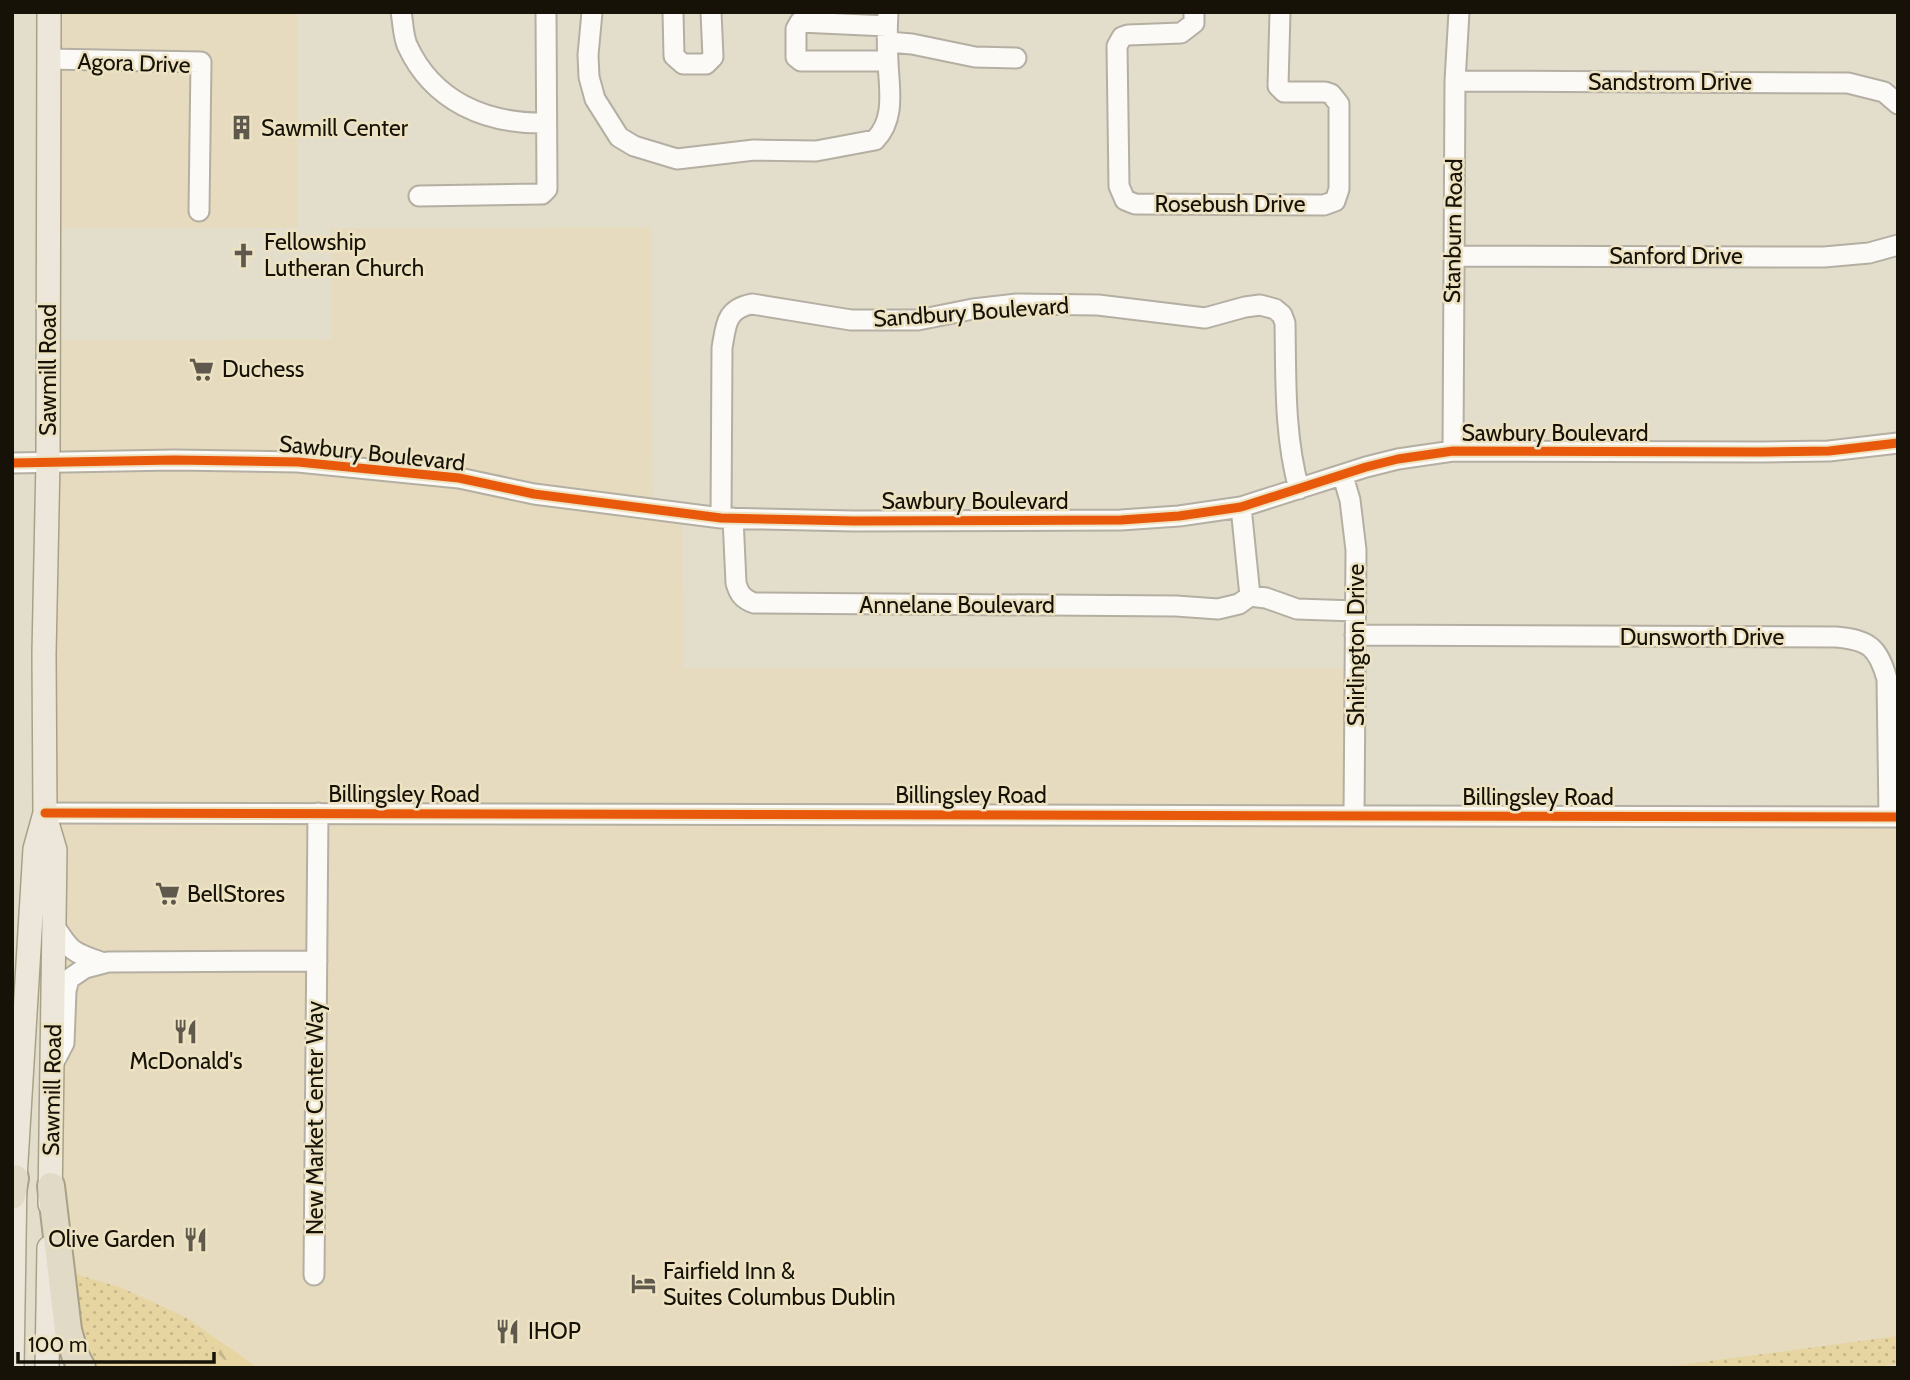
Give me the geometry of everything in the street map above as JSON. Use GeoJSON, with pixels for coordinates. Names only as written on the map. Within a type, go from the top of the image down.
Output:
{"type":"FeatureCollection","features":[{"type":"Feature","properties":{"kind":"highway"},"geometry":{"type":"LineString","coordinates":[[51,1186],[68,1330],[75,1356],[82,1368]]}},
{"type":"Feature","properties":{"kind":"main road","name":"Sawmill Road"},"geometry":{"type":"LineString","coordinates":[[47,1368],[55,850],[45,813],[49,12]]}},
{"type":"Feature","properties":{"kind":"main road","name":"Sawmill Road"},"geometry":{"type":"LineString","coordinates":[[12,1368],[14,1187],[35,849],[45,813]]}},
{"type":"Feature","properties":{"kind":"street"},"geometry":{"type":"LineString","coordinates":[[401,12],[406,43],[433,85],[474,112],[519,123],[546,123]]}},
{"type":"Feature","properties":{"kind":"street"},"geometry":{"type":"LineString","coordinates":[[419,196],[542,194],[547,189],[545,12]]}},
{"type":"Feature","properties":{"kind":"street"},"geometry":{"type":"LineString","coordinates":[[592,12],[588,55],[589,77],[595,99],[619,137],[643,149],[677,159],[754,150],[816,151],[867,142],[881,134],[891,101],[888,36],[912,44],[975,57],[1016,58]]}},
{"type":"Feature","properties":{"kind":"street"},"geometry":{"type":"LineString","coordinates":[[673,12],[674,56],[682,64],[706,64],[713,57],[711,12]]}},
{"type":"Feature","properties":{"kind":"street","name":"Rosebush Drive"},"geometry":{"type":"LineString","coordinates":[[1194,12],[1194,23],[1181,33],[1128,35],[1122,37],[1117,46],[1119,186],[1125,200],[1135,204],[1324,205],[1335,201],[1339,188],[1339,104],[1331,94],[1325,92],[1280,90],[1280,12]]}},
{"type":"Feature","properties":{"kind":"street","name":"Stanburn Road"},"geometry":{"type":"LineString","coordinates":[[1453,451],[1455,81],[1458,12]]}},
{"type":"Feature","properties":{"kind":"street","name":"Agora Drive"},"geometry":{"type":"LineString","coordinates":[[49,60],[201,62],[199,211]]}},
{"type":"Feature","properties":{"kind":"street","name":"Sandstrom Drive"},"geometry":{"type":"LineString","coordinates":[[1455,81],[1848,83],[1891,98]]}},
{"type":"Feature","properties":{"kind":"street","name":"Sanford Drive"},"geometry":{"type":"LineString","coordinates":[[1454,256],[1824,257],[1869,253],[1898,245]]}},
{"type":"Feature","properties":{"kind":"street","name":"Sandbury Boulevard"},"geometry":{"type":"LineString","coordinates":[[727,518],[722,348],[732,313],[752,304],[851,320],[918,320],[1017,304],[1098,305],[1205,318],[1260,305],[1275,309],[1282,315],[1285,323],[1287,418],[1299,489]]}},
{"type":"Feature","properties":{"kind":"street","name":"Sawbury Boulevard"},"geometry":{"type":"LineString","coordinates":[[12,463],[298,462],[460,478],[534,494],[727,518],[1121,520],[1179,516],[1241,507],[1366,467],[1453,451],[1829,451],[1898,443]]}},
{"type":"Feature","properties":{"kind":"street","name":"Shirlington Drive"},"geometry":{"type":"LineString","coordinates":[[1343,476],[1350,500],[1356,550],[1354,816]]}},
{"type":"Feature","properties":{"kind":"street"},"geometry":{"type":"LineString","coordinates":[[1241,507],[1250,596],[1266,598],[1297,609],[1356,611]]}},
{"type":"Feature","properties":{"kind":"street","name":"Annelane Boulevard"},"geometry":{"type":"LineString","coordinates":[[727,518],[738,592],[745,600],[754,603],[1176,606],[1218,609],[1239,604],[1250,596]]}},
{"type":"Feature","properties":{"kind":"street","name":"Dunsworth Drive"},"geometry":{"type":"LineString","coordinates":[[1355,635],[1856,639],[1874,647],[1887,679],[1893,817]]}},
{"type":"Feature","properties":{"kind":"street","name":"Billingsley Road"},"geometry":{"type":"LineString","coordinates":[[45,813],[1893,817]]}},
{"type":"Feature","properties":{"kind":"street","name":"New Market Center Way"},"geometry":{"type":"LineString","coordinates":[[314,1275],[318,813]]}},
{"type":"Feature","properties":{"kind":"street"},"geometry":{"type":"LineString","coordinates":[[54,925],[67,946],[75,953],[101,962],[317,961]]}},
{"type":"Feature","properties":{"kind":"street"},"geometry":{"type":"LineString","coordinates":[[51,1067],[64,1043],[69,979],[85,968],[101,962]]}},
{"type":"Feature","properties":{"kind":"shaded area"},"geometry":{"type":"Polygon","coordinates":[[[49,12],[297,12],[297,228],[49,228],[49,12]]]}},
{"type":"Feature","properties":{"kind":"shaded area"},"geometry":{"type":"Polygon","coordinates":[[[651,227],[653,509],[682,513],[684,668],[1355,668],[1354,815],[1898,817],[1898,1336],[1657,1368],[258,1368],[187,1318],[122,1288],[69,1272],[51,1186],[48,340],[332,339],[331,228],[651,227]]]}},
{"type":"Feature","properties":{"kind":"green space"},"geometry":{"type":"Polygon","coordinates":[[[69,1272],[122,1288],[187,1318],[234,1368],[92,1368],[77,1341],[69,1272]]]}},
{"type":"Feature","properties":{"kind":"green space"},"geometry":{"type":"Polygon","coordinates":[[[187,1318],[258,1368],[234,1368],[187,1318]]]}},
{"type":"Feature","properties":{"kind":"green space"},"geometry":{"type":"Polygon","coordinates":[[[1898,1336],[1898,1364],[1867,1368],[1657,1368],[1898,1336]]]}},
{"type":"Feature","properties":{"kind":"cycle path"},"geometry":{"type":"LineString","coordinates":[[12,463],[174,460],[298,462],[459,478],[534,494],[721,518],[854,521],[1121,520],[1179,516],[1241,507],[1366,467],[1453,451],[1829,451],[1898,443]]}},
{"type":"Feature","properties":{"kind":"cycle path"},"geometry":{"type":"LineString","coordinates":[[45,813],[1898,817]]}},
{"type":"Feature","properties":{"kind":"place","name":"Sawmill Center"},"geometry":{"type":"Point","coordinates":[241,128]}},
{"type":"Feature","properties":{"kind":"place","name":"Fellowship Lutheran Church"},"geometry":{"type":"Point","coordinates":[244,255]}},
{"type":"Feature","properties":{"kind":"place","name":"Duchess"},"geometry":{"type":"Point","coordinates":[202,369]}},
{"type":"Feature","properties":{"kind":"place","name":"BellStores"},"geometry":{"type":"Point","coordinates":[167,894]}},
{"type":"Feature","properties":{"kind":"place","name":"McDonald's"},"geometry":{"type":"Point","coordinates":[186,1031]}},
{"type":"Feature","properties":{"kind":"place","name":"Olive Garden"},"geometry":{"type":"Point","coordinates":[195,1239]}},
{"type":"Feature","properties":{"kind":"place","name":"Fairfield Inn & Suites Columbus Dublin"},"geometry":{"type":"Point","coordinates":[643,1284]}},
{"type":"Feature","properties":{"kind":"place","name":"IHOP"},"geometry":{"type":"Point","coordinates":[508,1331]}}]}
